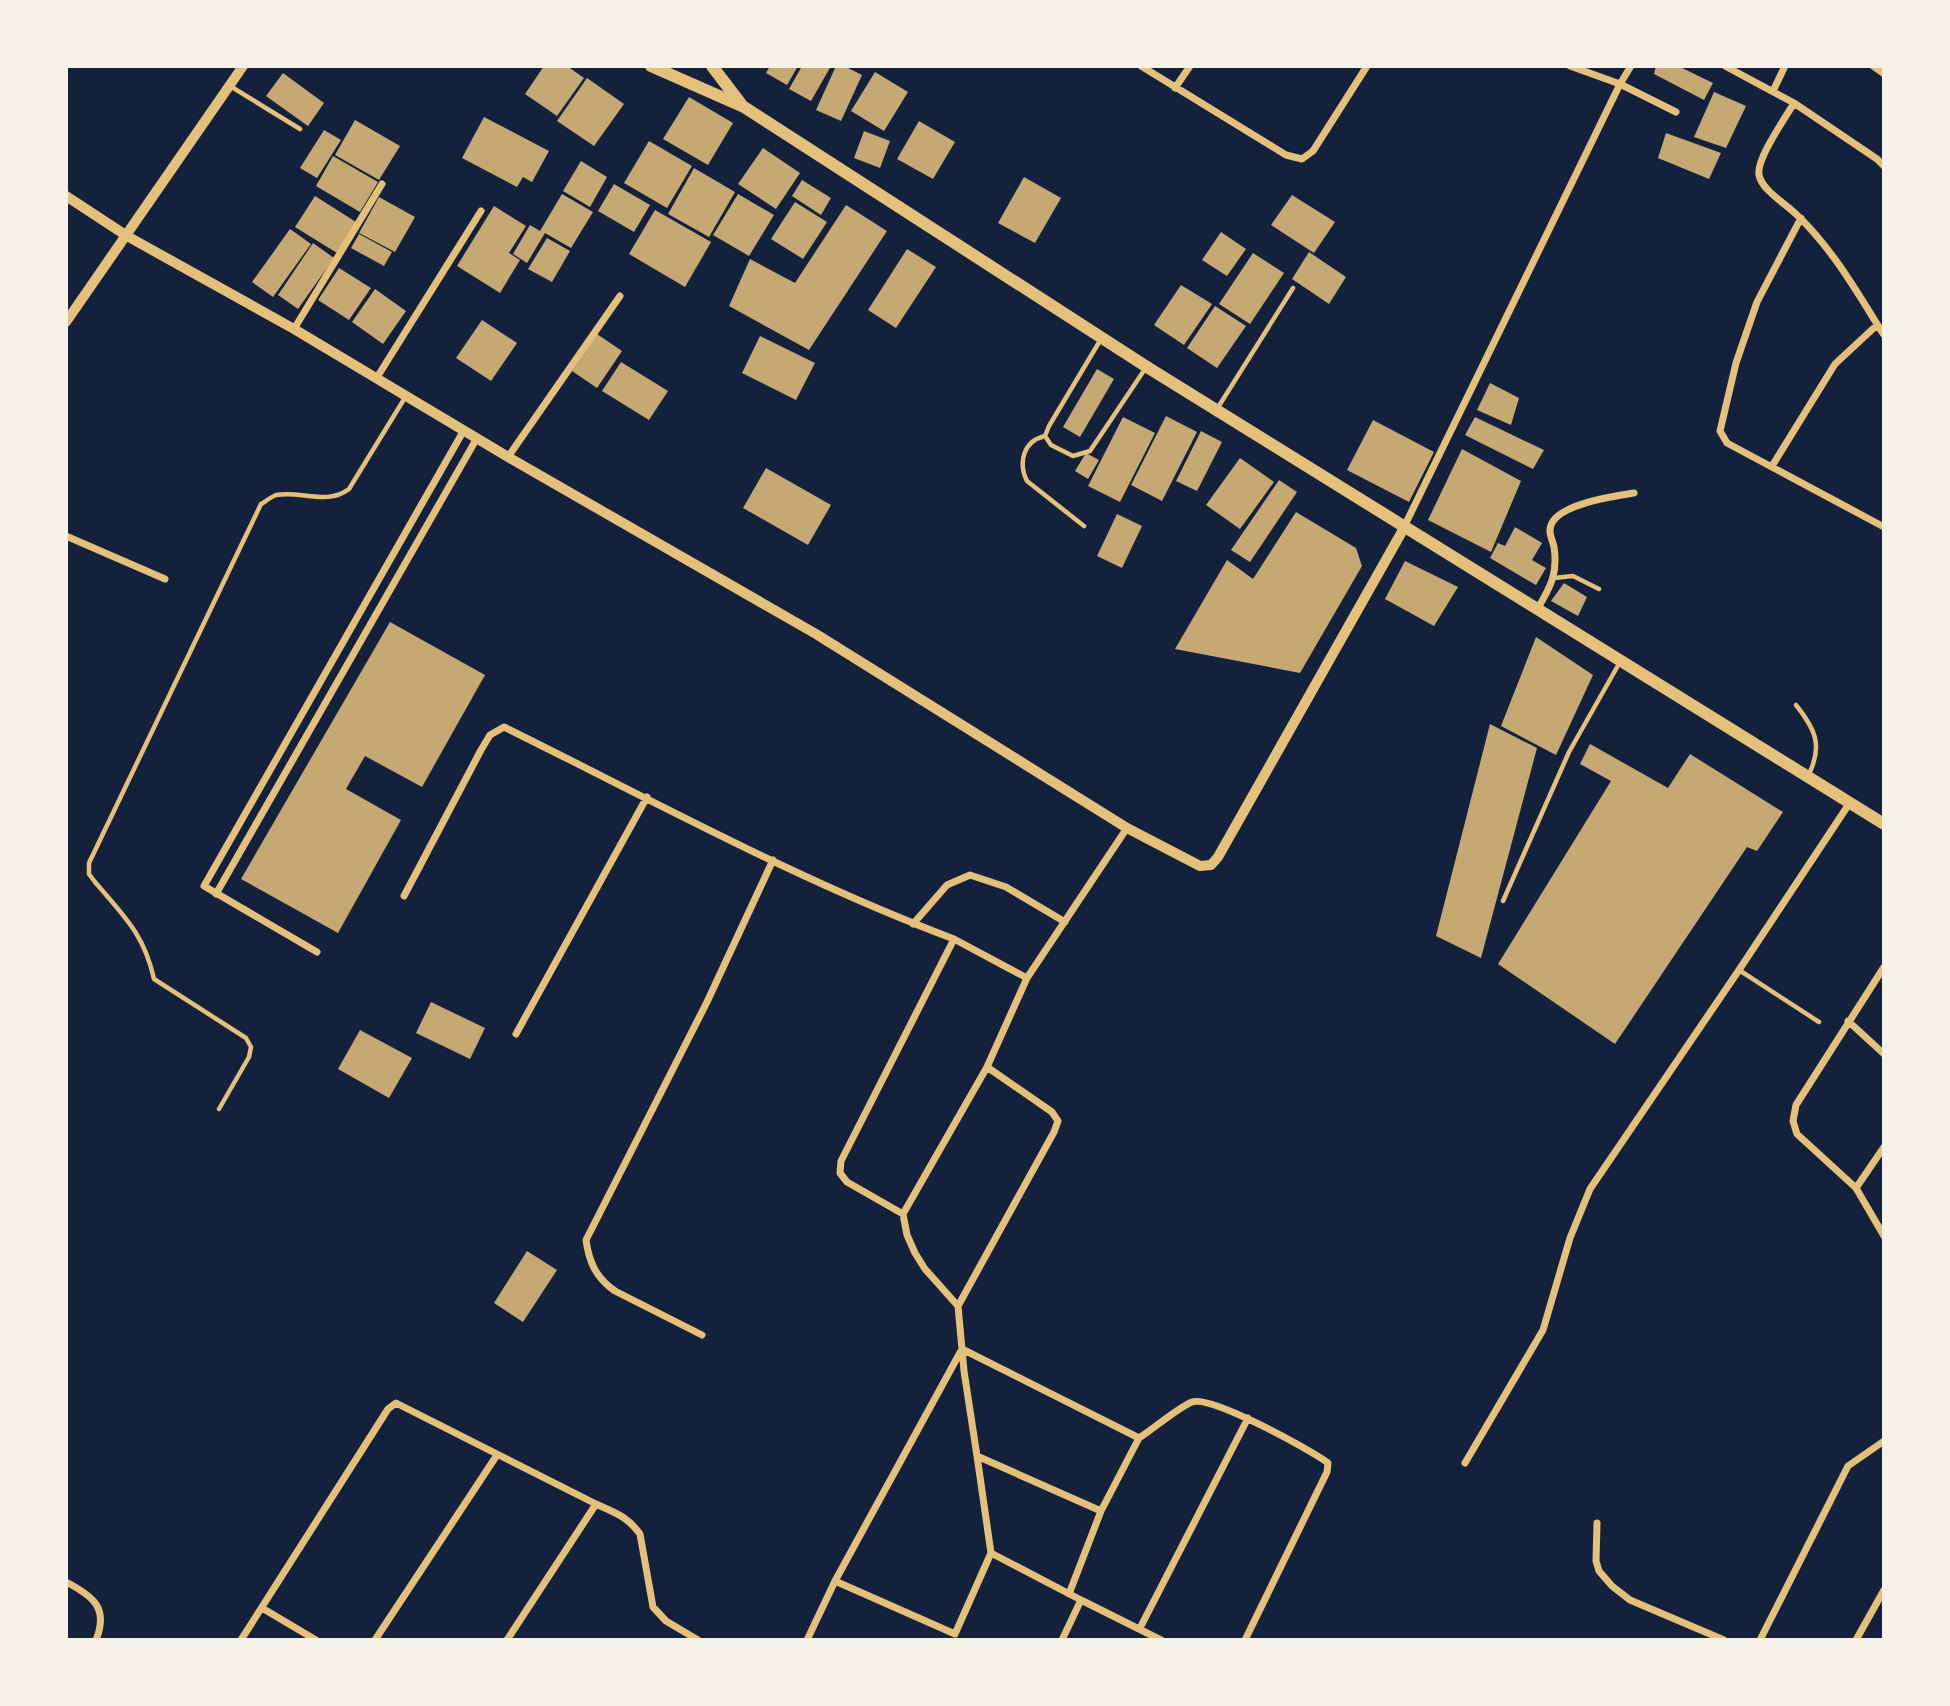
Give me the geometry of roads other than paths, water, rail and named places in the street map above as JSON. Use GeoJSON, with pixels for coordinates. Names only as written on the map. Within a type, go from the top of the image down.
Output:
{"type":"FeatureCollection","features":[{"type":"Feature","properties":{"kind":"main road"},"geometry":{"type":"LineString","coordinates":[[651,66],[744,107],[1147,367],[1884,824]]}},
{"type":"Feature","properties":{"kind":"main road"},"geometry":{"type":"LineString","coordinates":[[712,66],[744,107]]}},
{"type":"Feature","properties":{"kind":"street"},"geometry":{"type":"LineString","coordinates":[[66,321],[243,66]]}},
{"type":"Feature","properties":{"kind":"street"},"geometry":{"type":"LineString","coordinates":[[1141,66],[1286,155],[1302,159],[1314,151],[1367,66]]}},
{"type":"Feature","properties":{"kind":"street"},"geometry":{"type":"LineString","coordinates":[[1175,88],[1190,66]]}},
{"type":"Feature","properties":{"kind":"street"},"geometry":{"type":"LineString","coordinates":[[1570,66],[1620,84],[1676,112]]}},
{"type":"Feature","properties":{"kind":"street"},"geometry":{"type":"LineString","coordinates":[[66,197],[127,236],[294,329],[508,457],[816,634],[1127,828],[1200,866],[1211,865],[1218,857],[1404,528],[1631,66]]}},
{"type":"Feature","properties":{"kind":"street"},"geometry":{"type":"LineString","coordinates":[[1724,66],[1794,103],[1884,166]]}},
{"type":"Feature","properties":{"kind":"street"},"geometry":{"type":"LineString","coordinates":[[1773,91],[1785,66]]}},
{"type":"Feature","properties":{"kind":"street"},"geometry":{"type":"LineString","coordinates":[[1873,66],[1884,74]]}},
{"type":"Feature","properties":{"kind":"street"},"geometry":{"type":"LineString","coordinates":[[1794,103],[1760,162],[1759,175],[1762,183],[1801,218],[1832,253],[1884,335]]}},
{"type":"Feature","properties":{"kind":"street"},"geometry":{"type":"LineString","coordinates":[[294,329],[382,184]]}},
{"type":"Feature","properties":{"kind":"street"},"geometry":{"type":"LineString","coordinates":[[376,379],[481,211]]}},
{"type":"Feature","properties":{"kind":"street"},"geometry":{"type":"LineString","coordinates":[[1801,218],[1757,302],[1737,363],[1720,431],[1727,443],[1884,527]]}},
{"type":"Feature","properties":{"kind":"street"},"geometry":{"type":"LineString","coordinates":[[508,457],[620,296]]}},
{"type":"Feature","properties":{"kind":"street"},"geometry":{"type":"LineString","coordinates":[[1772,466],[1835,364],[1877,325]]}},
{"type":"Feature","properties":{"kind":"street"},"geometry":{"type":"LineString","coordinates":[[317,952],[204,886],[464,430]]}},
{"type":"Feature","properties":{"kind":"street"},"geometry":{"type":"LineString","coordinates":[[216,894],[477,438]]}},
{"type":"Feature","properties":{"kind":"street"},"geometry":{"type":"LineString","coordinates":[[1538,608],[1556,569],[1554,543],[1550,533],[1551,522],[1560,513],[1584,503],[1634,493]]}},
{"type":"Feature","properties":{"kind":"street"},"geometry":{"type":"LineString","coordinates":[[66,536],[165,579]]}},
{"type":"Feature","properties":{"kind":"street"},"geometry":{"type":"LineString","coordinates":[[371,595],[384,602]]}},
{"type":"Feature","properties":{"kind":"street"},"geometry":{"type":"LineString","coordinates":[[404,896],[481,750],[490,735],[504,727],[773,860],[913,924],[954,939],[1027,978]]}},
{"type":"Feature","properties":{"kind":"street"},"geometry":{"type":"LineString","coordinates":[[291,734],[304,742]]}},
{"type":"Feature","properties":{"kind":"street"},"geometry":{"type":"LineString","coordinates":[[516,1034],[647,797]]}},
{"type":"Feature","properties":{"kind":"street"},"geometry":{"type":"LineString","coordinates":[[1465,1463],[1543,1330],[1570,1238],[1590,1189],[1849,804]]}},
{"type":"Feature","properties":{"kind":"street"},"geometry":{"type":"LineString","coordinates":[[958,1306],[925,1269],[915,1253],[907,1236],[903,1214],[987,1067],[1027,978],[1127,828]]}},
{"type":"Feature","properties":{"kind":"street"},"geometry":{"type":"LineString","coordinates":[[702,1335],[602,1282],[592,1266],[586,1240],[707,1002],[773,860]]}},
{"type":"Feature","properties":{"kind":"street"},"geometry":{"type":"LineString","coordinates":[[913,924],[947,885],[970,875],[1006,887],[1065,922]]}},
{"type":"Feature","properties":{"kind":"street"},"geometry":{"type":"LineString","coordinates":[[903,1214],[847,1182],[839,1173],[841,1161],[954,939]]}},
{"type":"Feature","properties":{"kind":"street"},"geometry":{"type":"LineString","coordinates":[[1884,967],[1796,1105],[1793,1121],[1797,1134],[1856,1188],[1884,1236]]}},
{"type":"Feature","properties":{"kind":"street"},"geometry":{"type":"LineString","coordinates":[[1848,1021],[1884,1054]]}},
{"type":"Feature","properties":{"kind":"street"},"geometry":{"type":"LineString","coordinates":[[835,1581],[954,1637],[991,1553],[958,1306],[1055,1132],[1058,1121],[1052,1112],[987,1067]]}},
{"type":"Feature","properties":{"kind":"street"},"geometry":{"type":"LineString","coordinates":[[1856,1188],[1884,1147]]}},
{"type":"Feature","properties":{"kind":"street"},"geometry":{"type":"LineString","coordinates":[[962,1349],[1139,1438]]}},
{"type":"Feature","properties":{"kind":"street"},"geometry":{"type":"LineString","coordinates":[[807,1640],[835,1581],[962,1349]]}},
{"type":"Feature","properties":{"kind":"street"},"geometry":{"type":"LineString","coordinates":[[1069,1594],[1101,1511],[1139,1438],[1180,1408],[1195,1401],[1207,1403],[1248,1419],[1328,1463],[1327,1472],[1245,1640]]}},
{"type":"Feature","properties":{"kind":"street"},"geometry":{"type":"LineString","coordinates":[[241,1640],[388,1409],[396,1404],[627,1518],[640,1534],[653,1607],[666,1621],[698,1640]]}},
{"type":"Feature","properties":{"kind":"street"},"geometry":{"type":"LineString","coordinates":[[1140,1628],[1248,1419]]}},
{"type":"Feature","properties":{"kind":"street"},"geometry":{"type":"LineString","coordinates":[[1760,1640],[1848,1466],[1884,1441]]}},
{"type":"Feature","properties":{"kind":"street"},"geometry":{"type":"LineString","coordinates":[[375,1640],[497,1455]]}},
{"type":"Feature","properties":{"kind":"street"},"geometry":{"type":"LineString","coordinates":[[977,1455],[1101,1511]]}},
{"type":"Feature","properties":{"kind":"street"},"geometry":{"type":"LineString","coordinates":[[507,1640],[596,1504]]}},
{"type":"Feature","properties":{"kind":"street"},"geometry":{"type":"LineString","coordinates":[[1597,1523],[1596,1561],[1599,1571],[1612,1586],[1630,1600],[1724,1640]]}},
{"type":"Feature","properties":{"kind":"street"},"geometry":{"type":"LineString","coordinates":[[991,1553],[1161,1639]]}},
{"type":"Feature","properties":{"kind":"street"},"geometry":{"type":"LineString","coordinates":[[66,1582],[88,1594],[98,1607],[102,1624],[96,1640]]}},
{"type":"Feature","properties":{"kind":"street"},"geometry":{"type":"LineString","coordinates":[[1856,1640],[1884,1590]]}},
{"type":"Feature","properties":{"kind":"street"},"geometry":{"type":"LineString","coordinates":[[1062,1640],[1081,1600]]}},
{"type":"Feature","properties":{"kind":"street"},"geometry":{"type":"LineString","coordinates":[[262,1608],[316,1640]]}},
{"type":"Feature","properties":{"kind":"lane"},"geometry":{"type":"LineString","coordinates":[[230,86],[300,129]]}},
{"type":"Feature","properties":{"kind":"lane"},"geometry":{"type":"LineString","coordinates":[[1216,410],[1293,288]]}},
{"type":"Feature","properties":{"kind":"lane"},"geometry":{"type":"LineString","coordinates":[[1084,526],[1027,481],[1021,463],[1028,447],[1037,438],[1045,436],[1102,338]]}},
{"type":"Feature","properties":{"kind":"lane"},"geometry":{"type":"LineString","coordinates":[[1045,436],[1051,445],[1073,456],[1090,451],[1147,367]]}},
{"type":"Feature","properties":{"kind":"lane"},"geometry":{"type":"LineString","coordinates":[[219,1109],[249,1057],[251,1048],[246,1038],[154,979],[149,954],[137,931],[89,874],[89,863],[261,504],[277,495],[331,497],[343,494],[349,489],[405,396]]}},
{"type":"Feature","properties":{"kind":"lane"},"geometry":{"type":"LineString","coordinates":[[1554,578],[1573,576],[1599,589]]}},
{"type":"Feature","properties":{"kind":"lane"},"geometry":{"type":"LineString","coordinates":[[1503,901],[1569,752],[1620,661]]}},
{"type":"Feature","properties":{"kind":"lane"},"geometry":{"type":"LineString","coordinates":[[1796,705],[1809,721],[1816,739],[1816,759],[1807,778]]}},
{"type":"Feature","properties":{"kind":"lane"},"geometry":{"type":"LineString","coordinates":[[1739,970],[1819,1022]]}}]}
